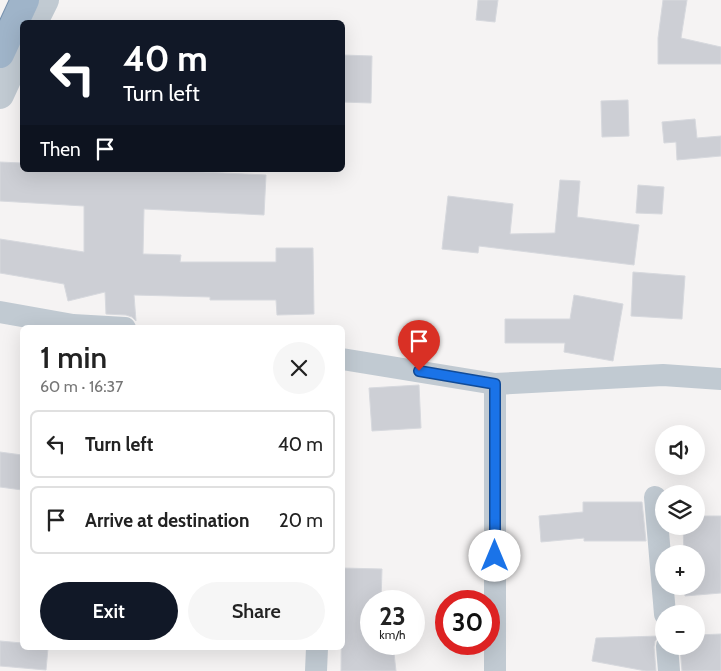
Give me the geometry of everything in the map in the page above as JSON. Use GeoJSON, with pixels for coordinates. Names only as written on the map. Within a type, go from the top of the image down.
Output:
{"type":"FeatureCollection","features":[{"type":"Feature","properties":{"kind":"highway"},"geometry":{"type":"LineString","coordinates":[[0,54],[25,0]]}},
{"type":"Feature","properties":{"kind":"street"},"geometry":{"type":"LineString","coordinates":[[35,20],[45,0]]}},
{"type":"Feature","properties":{"kind":"street"},"geometry":{"type":"LineString","coordinates":[[0,95],[20,51]]}},
{"type":"Feature","properties":{"kind":"street"},"geometry":{"type":"LineString","coordinates":[[0,312],[86,325]]}},
{"type":"Feature","properties":{"kind":"street"},"geometry":{"type":"LineString","coordinates":[[345,359],[495,384],[663,376],[721,378]]}},
{"type":"Feature","properties":{"kind":"street"},"geometry":{"type":"LineString","coordinates":[[495,384],[495,671]]}},
{"type":"Feature","properties":{"kind":"street"},"geometry":{"type":"LineString","coordinates":[[658,535],[663,605]]}},
{"type":"Feature","properties":{"kind":"street"},"geometry":{"type":"LineString","coordinates":[[316,671],[317,650]]}},
{"type":"Feature","properties":{"kind":"street"},"geometry":{"type":"LineString","coordinates":[[668,655],[669,671]]}},
{"type":"Feature","properties":{"kind":"building"},"geometry":{"type":"Polygon","coordinates":[[[478,0],[498,0],[495,22],[476,20],[478,0]]]}},
{"type":"Feature","properties":{"kind":"building"},"geometry":{"type":"Polygon","coordinates":[[[663,0],[687,0],[681,38],[721,47],[721,64],[658,64],[658,38],[663,0]]]}},
{"type":"Feature","properties":{"kind":"building"},"geometry":{"type":"Polygon","coordinates":[[[345,55],[372,56],[371,103],[345,102],[345,55]]]}},
{"type":"Feature","properties":{"kind":"building"},"geometry":{"type":"Polygon","coordinates":[[[628,100],[629,136],[602,137],[601,101],[628,100]]]}},
{"type":"Feature","properties":{"kind":"building"},"geometry":{"type":"Polygon","coordinates":[[[695,119],[697,138],[721,136],[721,156],[677,160],[676,142],[664,143],[662,122],[695,119]]]}},
{"type":"Feature","properties":{"kind":"building"},"geometry":{"type":"Polygon","coordinates":[[[0,162],[20,163],[20,172],[202,172],[266,175],[264,215],[144,209],[143,254],[181,255],[180,262],[276,262],[276,248],[313,248],[314,314],[277,315],[276,300],[210,300],[210,297],[134,295],[136,321],[126,315],[106,314],[105,292],[68,301],[64,284],[0,273],[0,239],[84,252],[84,206],[0,201],[0,162]]]}},
{"type":"Feature","properties":{"kind":"building"},"geometry":{"type":"Polygon","coordinates":[[[560,180],[580,181],[577,217],[639,225],[634,265],[479,246],[478,253],[442,249],[448,196],[513,204],[510,234],[555,233],[560,180]]]}},
{"type":"Feature","properties":{"kind":"building"},"geometry":{"type":"Polygon","coordinates":[[[638,185],[664,187],[662,214],[636,213],[638,185]]]}},
{"type":"Feature","properties":{"kind":"building"},"geometry":{"type":"Polygon","coordinates":[[[633,272],[685,276],[682,319],[631,316],[633,272]]]}},
{"type":"Feature","properties":{"kind":"building"},"geometry":{"type":"Polygon","coordinates":[[[574,295],[623,304],[613,361],[564,352],[565,343],[505,343],[505,319],[570,319],[574,295]]]}},
{"type":"Feature","properties":{"kind":"building"},"geometry":{"type":"Polygon","coordinates":[[[419,385],[421,428],[372,431],[369,388],[419,385]]]}},
{"type":"Feature","properties":{"kind":"building"},"geometry":{"type":"Polygon","coordinates":[[[0,452],[20,455],[20,490],[0,487],[0,452]]]}},
{"type":"Feature","properties":{"kind":"building"},"geometry":{"type":"Polygon","coordinates":[[[583,502],[642,502],[646,541],[584,541],[584,538],[541,542],[539,516],[583,512],[583,502]]]}},
{"type":"Feature","properties":{"kind":"building"},"geometry":{"type":"Polygon","coordinates":[[[705,516],[721,516],[721,593],[705,594],[705,545],[684,545],[683,535],[705,535],[705,516]]]}},
{"type":"Feature","properties":{"kind":"building"},"geometry":{"type":"Polygon","coordinates":[[[345,568],[382,569],[381,590],[360,590],[360,655],[394,655],[396,671],[341,671],[341,650],[345,650],[345,568]]]}},
{"type":"Feature","properties":{"kind":"building"},"geometry":{"type":"Polygon","coordinates":[[[721,634],[721,671],[682,671],[681,655],[705,655],[705,635],[721,634]]]}},
{"type":"Feature","properties":{"kind":"building"},"geometry":{"type":"Polygon","coordinates":[[[655,636],[656,671],[646,671],[592,661],[596,638],[655,636]]]}},
{"type":"Feature","properties":{"kind":"building"},"geometry":{"type":"Polygon","coordinates":[[[0,641],[20,643],[20,650],[48,650],[46,670],[0,666],[0,641]]]}},
{"type":"Feature","properties":{"kind":"route"},"geometry":{"type":"LineString","coordinates":[[419,371],[495,384],[495,556]]}}]}
